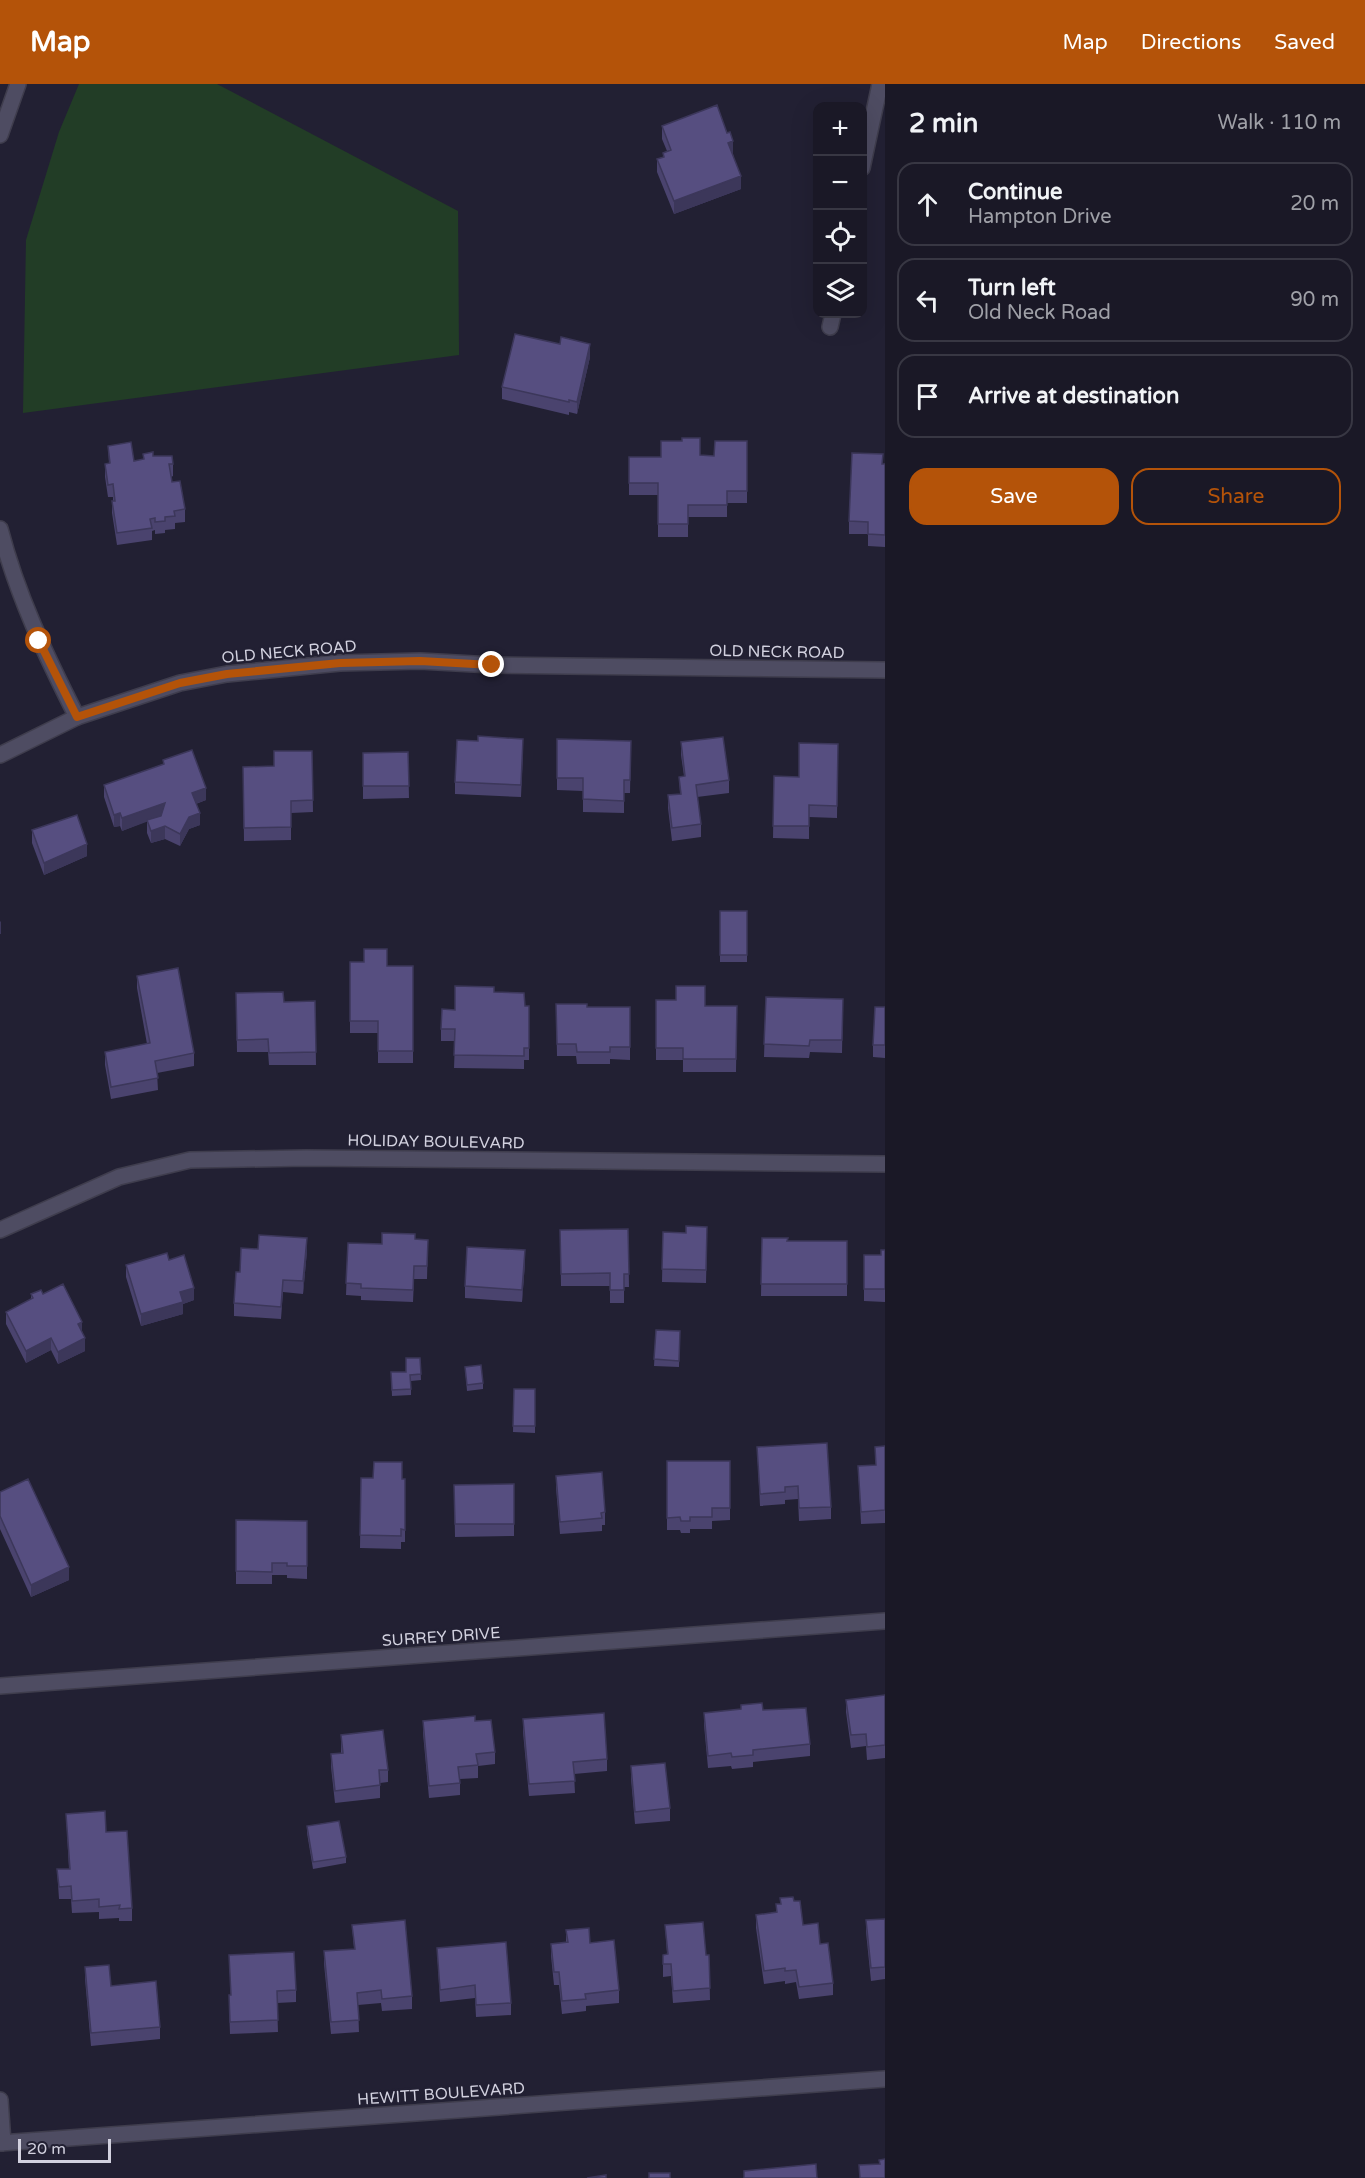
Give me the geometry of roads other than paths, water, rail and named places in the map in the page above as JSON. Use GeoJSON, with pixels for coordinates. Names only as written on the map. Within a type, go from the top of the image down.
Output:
{"type":"FeatureCollection","features":[{"type":"Feature","properties":{"kind":"street"},"geometry":{"type":"LineString","coordinates":[[0,135],[18,84]]}},
{"type":"Feature","properties":{"kind":"street"},"geometry":{"type":"LineString","coordinates":[[865,156],[880,84]]}},
{"type":"Feature","properties":{"kind":"street"},"geometry":{"type":"LineString","coordinates":[[0,529],[8,560],[39,641],[77,717]]}},
{"type":"Feature","properties":{"kind":"street","name":"OLD NECK ROAD"},"geometry":{"type":"LineString","coordinates":[[0,755],[77,717],[180,683],[227,674],[340,663],[420,661],[492,665],[885,670]]}},
{"type":"Feature","properties":{"kind":"street","name":"HOLIDAY BOULEVARD"},"geometry":{"type":"LineString","coordinates":[[0,1230],[119,1177],[190,1160],[306,1158],[885,1164]]}},
{"type":"Feature","properties":{"kind":"street","name":"SURREY DRIVE"},"geometry":{"type":"LineString","coordinates":[[0,1686],[885,1621]]}},
{"type":"Feature","properties":{"kind":"street","name":"HEWITT BOULEVARD"},"geometry":{"type":"LineString","coordinates":[[1,2143],[885,2079]]}},
{"type":"Feature","properties":{"kind":"street"},"geometry":{"type":"LineString","coordinates":[[0,2100],[1,2143]]}}]}
